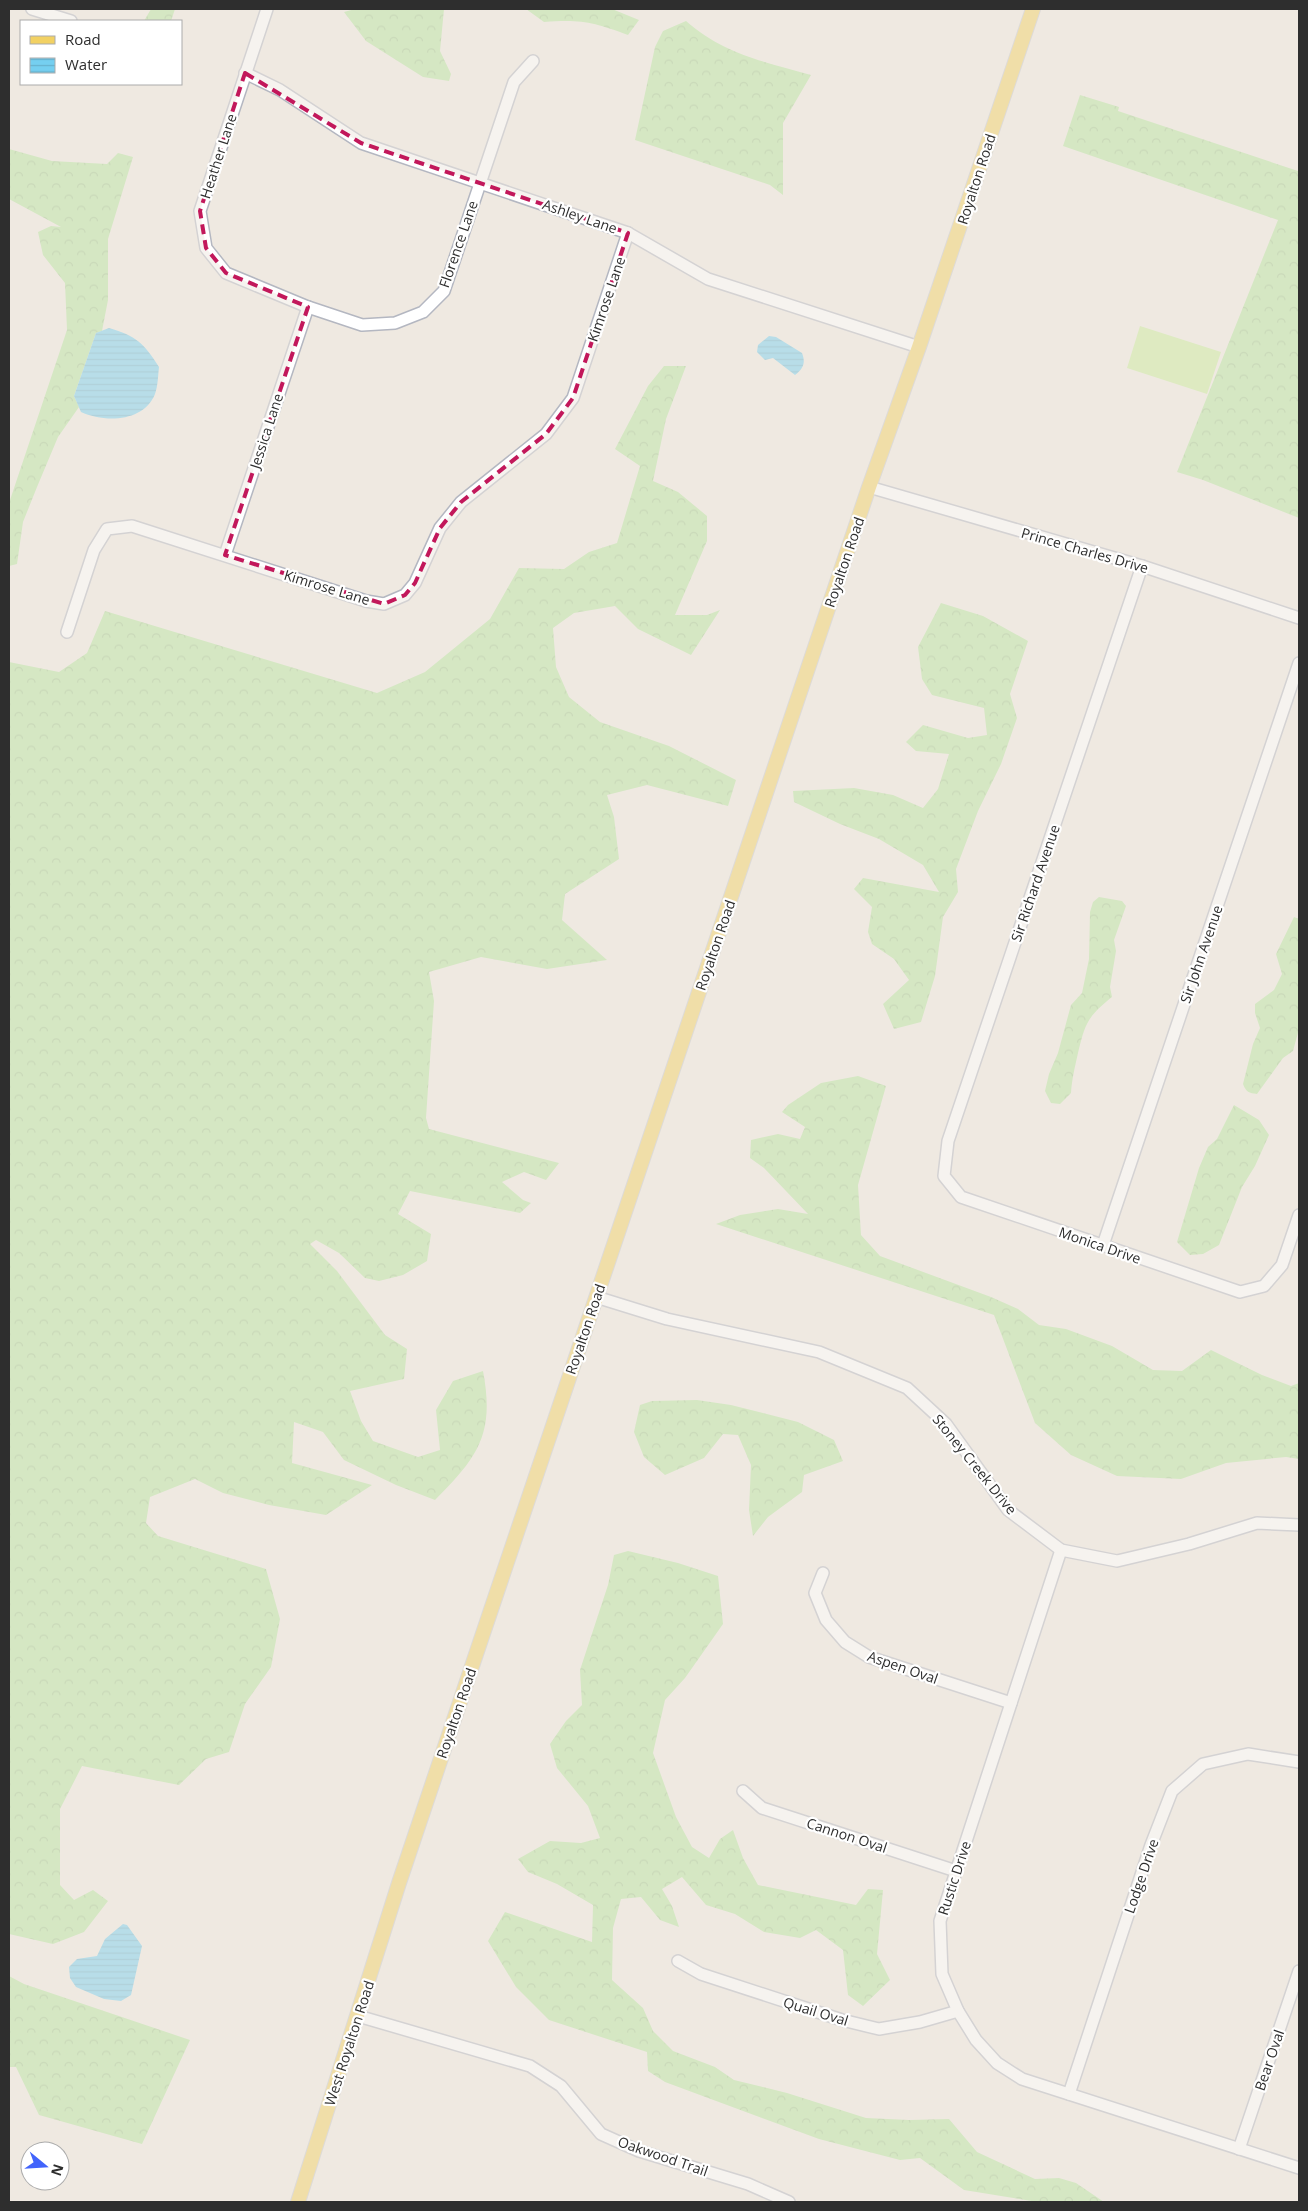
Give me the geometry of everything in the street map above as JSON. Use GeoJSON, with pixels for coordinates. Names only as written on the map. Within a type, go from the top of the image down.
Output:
{"type":"FeatureCollection","features":[{"type":"Feature","properties":{"kind":"main road","name":"Royalton Road"},"geometry":{"type":"LineString","coordinates":[[399,1883],[869,487],[919,348],[1033,9]]}},
{"type":"Feature","properties":{"kind":"main road","name":"West Royalton Road"},"geometry":{"type":"LineString","coordinates":[[298,2202],[399,1883]]}},
{"type":"Feature","properties":{"kind":"street"},"geometry":{"type":"LineString","coordinates":[[32,9],[68,20]]}},
{"type":"Feature","properties":{"kind":"street","name":"Heather Lane"},"geometry":{"type":"LineString","coordinates":[[267,9],[200,212],[206,248],[226,272],[308,307]]}},
{"type":"Feature","properties":{"kind":"street","name":"Florence Lane"},"geometry":{"type":"LineString","coordinates":[[308,307],[362,325],[395,323],[423,312],[444,291],[479,181],[514,82],[533,61]]}},
{"type":"Feature","properties":{"kind":"street","name":"Ashley Lane"},"geometry":{"type":"LineString","coordinates":[[245,73],[280,90],[361,143],[628,232],[708,279],[919,348]]}},
{"type":"Feature","properties":{"kind":"street","name":"Kimrose Lane"},"geometry":{"type":"LineString","coordinates":[[67,632],[94,550],[107,528],[132,526],[366,601],[384,604],[405,595],[416,583],[440,528],[461,502],[546,434],[572,398],[628,232]]}},
{"type":"Feature","properties":{"kind":"street","name":"Jessica Lane"},"geometry":{"type":"LineString","coordinates":[[225,555],[308,307]]}},
{"type":"Feature","properties":{"kind":"street","name":"Prince Charles Drive"},"geometry":{"type":"LineString","coordinates":[[869,487],[1142,566],[1299,618]]}},
{"type":"Feature","properties":{"kind":"street","name":"Sir Richard Avenue"},"geometry":{"type":"LineString","coordinates":[[961,1197],[944,1176],[948,1141],[1142,566]]}},
{"type":"Feature","properties":{"kind":"street","name":"Sir John Avenue"},"geometry":{"type":"LineString","coordinates":[[1103,1246],[1299,663]]}},
{"type":"Feature","properties":{"kind":"street","name":"Monica Drive"},"geometry":{"type":"LineString","coordinates":[[961,1197],[1240,1292],[1264,1286],[1282,1265],[1299,1215]]}},
{"type":"Feature","properties":{"kind":"street","name":"Stoney Creek Drive"},"geometry":{"type":"LineString","coordinates":[[596,1297],[667,1319],[819,1352],[907,1388],[946,1424],[1008,1510],[1061,1550],[1117,1562],[1189,1544],[1257,1523],[1299,1524]]}},
{"type":"Feature","properties":{"kind":"street","name":"Rustic Drive"},"geometry":{"type":"LineString","coordinates":[[1061,1550],[940,1921],[942,1974],[958,2011],[976,2040],[997,2063],[1022,2079],[1299,2168]]}},
{"type":"Feature","properties":{"kind":"street","name":"Aspen Oval"},"geometry":{"type":"LineString","coordinates":[[823,1573],[815,1593],[826,1620],[845,1642],[869,1657],[1011,1703]]}},
{"type":"Feature","properties":{"kind":"street","name":"Lodge Drive"},"geometry":{"type":"LineString","coordinates":[[1069,2094],[1151,1845],[1172,1791],[1203,1764],[1248,1754],[1299,1762]]}},
{"type":"Feature","properties":{"kind":"street","name":"Cannon Oval"},"geometry":{"type":"LineString","coordinates":[[743,1791],[762,1808],[956,1871]]}},
{"type":"Feature","properties":{"kind":"street","name":"Quail Oval"},"geometry":{"type":"LineString","coordinates":[[678,1961],[701,1974],[842,2020],[879,2029],[920,2022],[958,2011]]}},
{"type":"Feature","properties":{"kind":"street","name":"Bear Oval"},"geometry":{"type":"LineString","coordinates":[[1240,2149],[1299,1972]]}},
{"type":"Feature","properties":{"kind":"street","name":"Oakwood Trail"},"geometry":{"type":"LineString","coordinates":[[358,2016],[530,2066],[561,2086],[601,2134],[639,2151],[748,2184],[789,2202]]}},
{"type":"Feature","properties":{"kind":"highlighted area"},"geometry":{"type":"Polygon","coordinates":[[[245,73],[361,143],[628,233],[573,398],[546,434],[461,502],[440,528],[415,583],[405,595],[384,604],[225,555],[308,307],[226,273],[206,248],[200,211],[245,73]]]}},
{"type":"Feature","properties":{"kind":"green space"},"geometry":{"type":"Polygon","coordinates":[[[151,9],[175,9],[171,20],[145,20],[151,9]]]}},
{"type":"Feature","properties":{"kind":"green space"},"geometry":{"type":"Polygon","coordinates":[[[355,9],[444,9],[440,51],[451,74],[449,81],[423,77],[366,41],[344,12],[355,9]]]}},
{"type":"Feature","properties":{"kind":"green space"},"geometry":{"type":"Polygon","coordinates":[[[526,9],[612,9],[639,20],[628,35],[587,22],[544,22],[526,9]]]}},
{"type":"Feature","properties":{"kind":"green space"},"geometry":{"type":"Polygon","coordinates":[[[686,21],[715,42],[745,56],[811,75],[783,123],[783,195],[770,185],[635,140],[655,47],[663,31],[686,21]]]}},
{"type":"Feature","properties":{"kind":"green space"},"geometry":{"type":"Polygon","coordinates":[[[1080,95],[1119,107],[1118,111],[1298,171],[1299,169],[1299,518],[1203,480],[1177,472],[1278,220],[1063,146],[1080,95]]]}},
{"type":"Feature","properties":{"kind":"green space"},"geometry":{"type":"Polygon","coordinates":[[[9,149],[52,161],[107,164],[118,153],[133,157],[108,239],[108,300],[102,331],[96,333],[74,396],[79,407],[58,437],[23,522],[17,564],[9,566],[9,503],[67,330],[65,283],[43,255],[38,232],[51,226],[61,227],[9,199],[9,149]]]}},
{"type":"Feature","properties":{"kind":"green space"},"geometry":{"type":"Polygon","coordinates":[[[1140,326],[1221,352],[1207,394],[1127,368],[1140,326]]]}},
{"type":"Feature","properties":{"kind":"green space"},"geometry":{"type":"Polygon","coordinates":[[[664,366],[686,366],[666,419],[653,481],[678,492],[707,516],[707,541],[675,615],[707,615],[720,610],[691,655],[638,629],[615,606],[574,613],[553,628],[556,667],[569,697],[600,722],[669,746],[736,780],[728,806],[647,785],[607,795],[614,817],[619,859],[565,894],[562,920],[607,960],[547,969],[481,957],[429,972],[434,1001],[426,1118],[429,1129],[559,1163],[546,1180],[524,1172],[502,1182],[523,1200],[531,1203],[520,1213],[410,1191],[398,1214],[431,1234],[427,1261],[403,1275],[379,1281],[365,1278],[339,1253],[316,1240],[310,1244],[337,1271],[385,1335],[407,1349],[404,1379],[350,1391],[361,1421],[373,1441],[418,1457],[440,1450],[436,1410],[453,1381],[483,1371],[487,1412],[480,1443],[462,1471],[435,1500],[396,1485],[344,1460],[323,1432],[294,1422],[292,1463],[372,1485],[326,1515],[269,1505],[223,1493],[195,1479],[150,1497],[146,1523],[158,1536],[266,1569],[280,1619],[271,1667],[245,1704],[229,1752],[206,1759],[179,1785],[82,1766],[60,1809],[60,1885],[74,1900],[93,1890],[108,1901],[84,1932],[53,1944],[9,1934],[9,662],[59,672],[87,653],[105,611],[377,693],[425,672],[490,619],[519,568],[564,569],[589,552],[617,543],[640,466],[615,449],[648,386],[664,366]]]}},
{"type":"Feature","properties":{"kind":"green space"},"geometry":{"type":"Polygon","coordinates":[[[941,603],[983,616],[1028,641],[1010,694],[1017,718],[1001,764],[978,811],[956,869],[958,892],[943,917],[935,976],[921,1022],[894,1029],[883,1004],[909,980],[894,959],[872,944],[868,932],[872,907],[854,889],[863,878],[939,892],[923,865],[879,839],[840,824],[794,802],[793,791],[854,788],[893,795],[923,808],[938,789],[949,754],[916,751],[906,742],[923,725],[968,738],[987,735],[984,708],[932,695],[922,679],[918,647],[941,603]]]}},
{"type":"Feature","properties":{"kind":"green space"},"geometry":{"type":"Polygon","coordinates":[[[1099,897],[1122,901],[1126,906],[1114,940],[1116,951],[1110,987],[1112,997],[1097,1010],[1085,1028],[1080,1043],[1071,1093],[1060,1104],[1051,1103],[1045,1091],[1071,1005],[1082,993],[1089,959],[1090,912],[1093,902],[1099,897]]]}},
{"type":"Feature","properties":{"kind":"green space"},"geometry":{"type":"Polygon","coordinates":[[[1294,917],[1299,919],[1299,1029],[1293,1051],[1283,1058],[1257,1094],[1248,1092],[1243,1084],[1253,1044],[1260,1028],[1255,1013],[1255,1004],[1274,990],[1282,974],[1276,954],[1294,917]]]}},
{"type":"Feature","properties":{"kind":"green space"},"geometry":{"type":"Polygon","coordinates":[[[858,1076],[886,1086],[858,1185],[861,1235],[880,1256],[991,1297],[1018,1309],[1039,1325],[1066,1329],[1112,1346],[1153,1370],[1182,1371],[1211,1350],[1262,1375],[1291,1386],[1299,1383],[1299,1459],[1286,1457],[1226,1463],[1181,1479],[1117,1476],[1071,1455],[1035,1423],[994,1315],[716,1224],[740,1215],[778,1209],[808,1214],[764,1168],[750,1158],[751,1140],[778,1134],[800,1139],[805,1127],[782,1112],[788,1105],[821,1083],[858,1076]]]}},
{"type":"Feature","properties":{"kind":"green space"},"geometry":{"type":"Polygon","coordinates":[[[1234,1105],[1259,1120],[1269,1135],[1255,1166],[1242,1187],[1219,1245],[1203,1254],[1190,1255],[1177,1242],[1199,1168],[1208,1147],[1217,1139],[1234,1105]]]}},
{"type":"Feature","properties":{"kind":"green space"},"geometry":{"type":"Polygon","coordinates":[[[697,1400],[731,1405],[798,1422],[834,1440],[843,1461],[804,1475],[802,1492],[768,1517],[753,1536],[749,1510],[751,1465],[738,1435],[723,1434],[704,1458],[665,1475],[644,1457],[634,1432],[640,1405],[652,1401],[697,1400]]]}},
{"type":"Feature","properties":{"kind":"green space"},"geometry":{"type":"Polygon","coordinates":[[[628,1551],[678,1563],[718,1576],[723,1624],[685,1678],[665,1700],[653,1753],[676,1817],[692,1847],[709,1858],[720,1839],[733,1830],[743,1858],[758,1885],[856,1905],[868,1889],[883,1890],[877,1954],[890,1980],[863,2006],[848,1995],[843,1950],[816,1930],[800,1938],[764,1932],[735,1914],[706,1905],[682,1877],[662,1889],[672,1906],[679,1927],[660,1920],[641,1897],[621,1899],[613,1928],[612,1980],[643,2008],[653,2031],[673,2051],[715,2067],[734,2080],[787,2093],[866,2118],[949,2119],[977,2152],[1035,2179],[1059,2178],[1076,2183],[1104,2202],[1038,2202],[964,2190],[920,2158],[900,2160],[819,2139],[665,2082],[648,2071],[647,2052],[549,2020],[516,1987],[488,1941],[505,1912],[592,1942],[593,1905],[557,1884],[528,1872],[518,1859],[550,1841],[581,1843],[600,1838],[588,1806],[557,1768],[550,1744],[566,1721],[582,1705],[580,1670],[608,1585],[614,1555],[628,1551]]]}},
{"type":"Feature","properties":{"kind":"green space"},"geometry":{"type":"Polygon","coordinates":[[[9,1976],[24,1984],[190,2040],[142,2144],[39,2115],[16,2067],[9,2067],[9,1976]]]}},
{"type":"Feature","properties":{"kind":"water"},"geometry":{"type":"Polygon","coordinates":[[[109,328],[126,334],[144,346],[159,367],[156,391],[150,403],[133,415],[123,418],[101,418],[81,412],[74,396],[96,333],[109,328]]]}},
{"type":"Feature","properties":{"kind":"water"},"geometry":{"type":"Polygon","coordinates":[[[769,336],[776,337],[802,353],[803,366],[795,375],[773,358],[765,360],[757,352],[758,345],[769,336]]]}},
{"type":"Feature","properties":{"kind":"water"},"geometry":{"type":"Polygon","coordinates":[[[123,1924],[127,1925],[142,1946],[131,1995],[121,2001],[104,1999],[76,1987],[70,1978],[69,1967],[77,1959],[97,1956],[105,1939],[123,1924]]]}}]}
